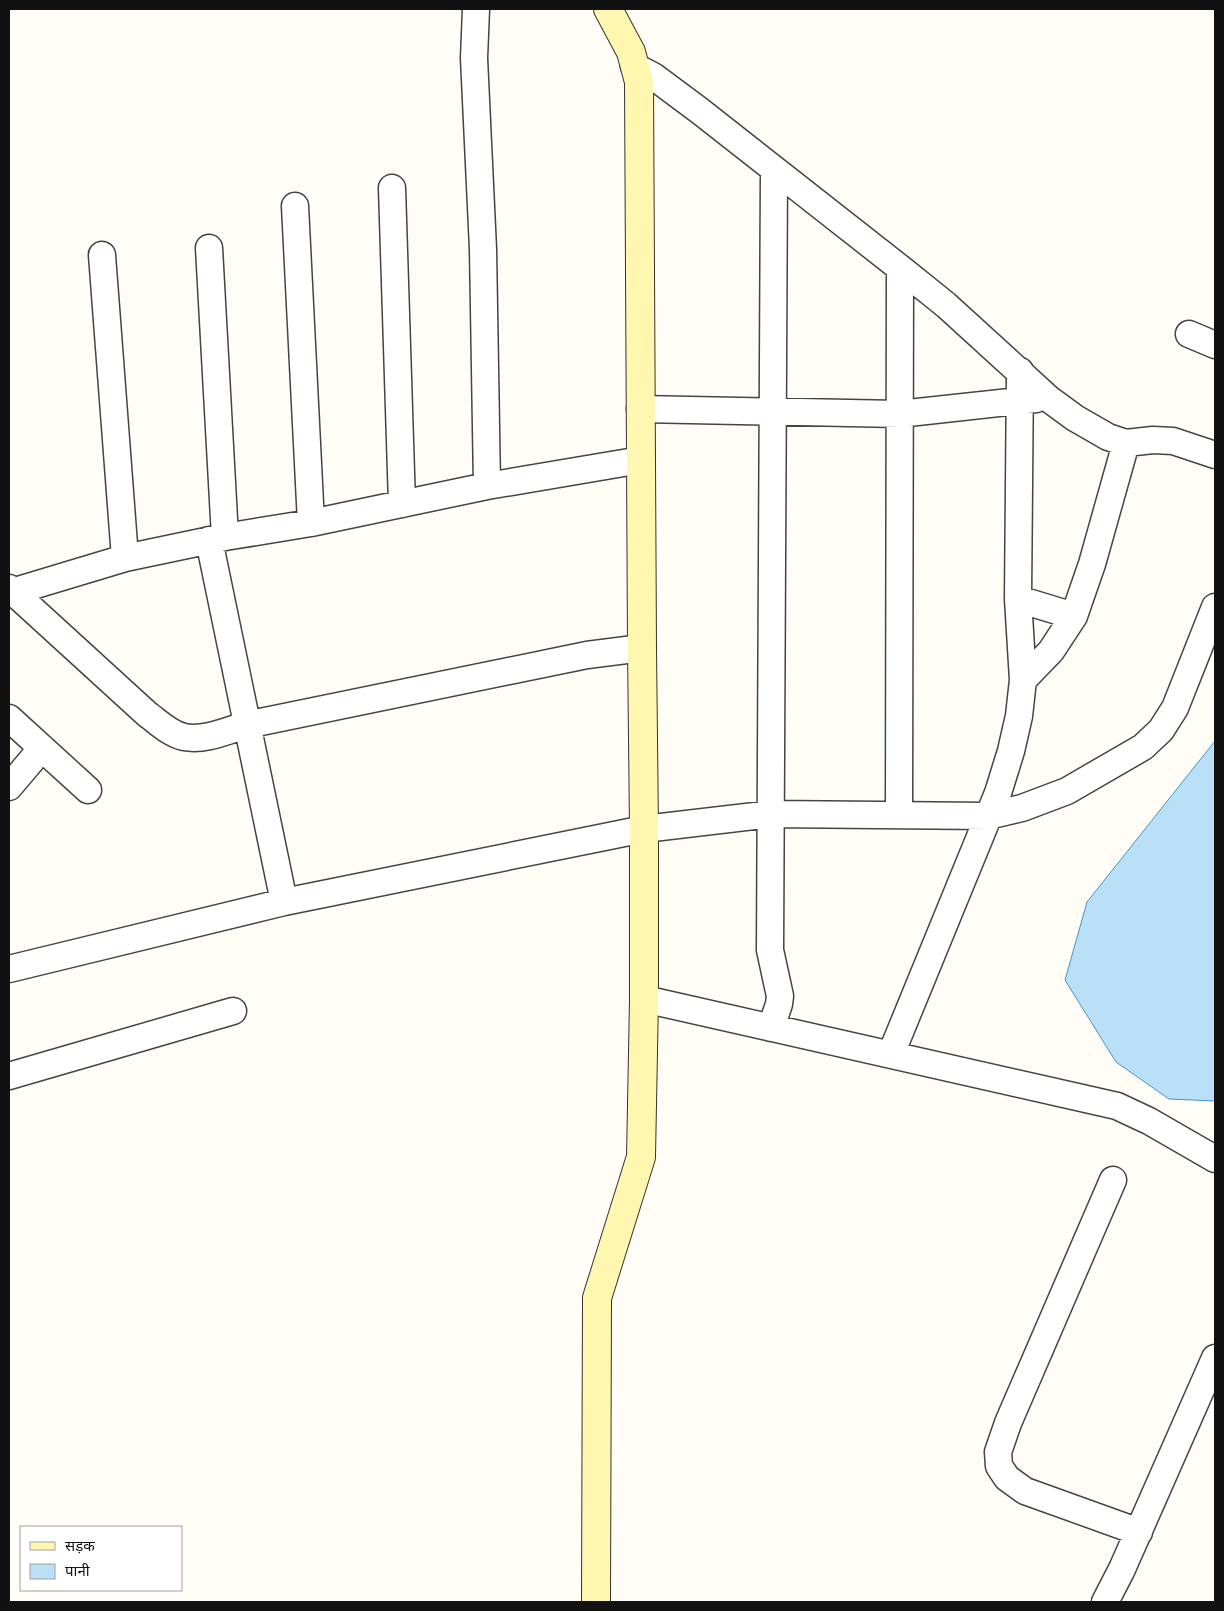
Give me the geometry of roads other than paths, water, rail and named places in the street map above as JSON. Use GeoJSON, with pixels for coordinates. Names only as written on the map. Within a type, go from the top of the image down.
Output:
{"type":"FeatureCollection","features":[{"type":"Feature","properties":{"kind":"street"},"geometry":{"type":"LineString","coordinates":[[476,9],[474,58],[483,249],[487,486]]}},
{"type":"Feature","properties":{"kind":"street"},"geometry":{"type":"LineString","coordinates":[[596,1602],[597,1298],[641,1156],[644,999],[639,82],[631,52],[608,9]]}},
{"type":"Feature","properties":{"kind":"street"},"geometry":{"type":"LineString","coordinates":[[634,66],[652,76],[700,111],[900,268],[946,305],[1049,399],[1075,418],[1108,437],[1126,443],[1153,440],[1173,441],[1215,455]]}},
{"type":"Feature","properties":{"kind":"street"},"geometry":{"type":"LineString","coordinates":[[771,1028],[780,996],[770,950],[774,170]]}},
{"type":"Feature","properties":{"kind":"street"},"geometry":{"type":"LineString","coordinates":[[392,188],[402,504]]}},
{"type":"Feature","properties":{"kind":"street"},"geometry":{"type":"LineString","coordinates":[[295,206],[311,523]]}},
{"type":"Feature","properties":{"kind":"street"},"geometry":{"type":"LineString","coordinates":[[209,248],[217,539],[246,725],[284,902]]}},
{"type":"Feature","properties":{"kind":"street"},"geometry":{"type":"LineString","coordinates":[[102,255],[124,558]]}},
{"type":"Feature","properties":{"kind":"street"},"geometry":{"type":"LineString","coordinates":[[899,815],[900,268]]}},
{"type":"Feature","properties":{"kind":"street"},"geometry":{"type":"LineString","coordinates":[[1189,334],[1215,345]]}},
{"type":"Feature","properties":{"kind":"street"},"geometry":{"type":"LineString","coordinates":[[891,1054],[998,793],[1011,752],[1019,716],[1024,680],[1018,598],[1020,371]]}},
{"type":"Feature","properties":{"kind":"street"},"geometry":{"type":"LineString","coordinates":[[640,409],[899,414],[1020,400],[1049,399]]}},
{"type":"Feature","properties":{"kind":"street"},"geometry":{"type":"LineString","coordinates":[[1024,680],[1050,651],[1074,616],[1092,564],[1126,443]]}},
{"type":"Feature","properties":{"kind":"street"},"geometry":{"type":"LineString","coordinates":[[11,590],[124,558],[217,539],[311,523],[487,486],[641,460]]}},
{"type":"Feature","properties":{"kind":"street"},"geometry":{"type":"LineString","coordinates":[[11,590],[147,714],[169,730],[183,737],[206,737],[246,725],[587,655],[642,648]]}},
{"type":"Feature","properties":{"kind":"street"},"geometry":{"type":"LineString","coordinates":[[1018,598],[1074,616]]}},
{"type":"Feature","properties":{"kind":"street"},"geometry":{"type":"LineString","coordinates":[[9,968],[284,902],[644,829],[771,814],[988,816],[1022,808],[1067,790],[1142,747],[1161,730],[1175,708],[1215,607]]}},
{"type":"Feature","properties":{"kind":"street"},"geometry":{"type":"LineString","coordinates":[[9,718],[88,790]]}},
{"type":"Feature","properties":{"kind":"street"},"geometry":{"type":"LineString","coordinates":[[9,787],[42,748]]}},
{"type":"Feature","properties":{"kind":"street"},"geometry":{"type":"LineString","coordinates":[[644,999],[1117,1106],[1149,1121],[1215,1159]]}},
{"type":"Feature","properties":{"kind":"street"},"geometry":{"type":"LineString","coordinates":[[9,1076],[234,1011]]}},
{"type":"Feature","properties":{"kind":"street"},"geometry":{"type":"LineString","coordinates":[[1113,1180],[1008,1423],[998,1452],[999,1466],[1006,1478],[1025,1490],[1139,1532]]}},
{"type":"Feature","properties":{"kind":"street"},"geometry":{"type":"LineString","coordinates":[[1105,1602],[1139,1532],[1215,1358]]}},
{"type":"Feature","properties":{"kind":"water"},"geometry":{"type":"Polygon","coordinates":[[[1215,741],[1215,1101],[1169,1099],[1116,1062],[1065,980],[1087,902],[1215,741]]]}}]}
